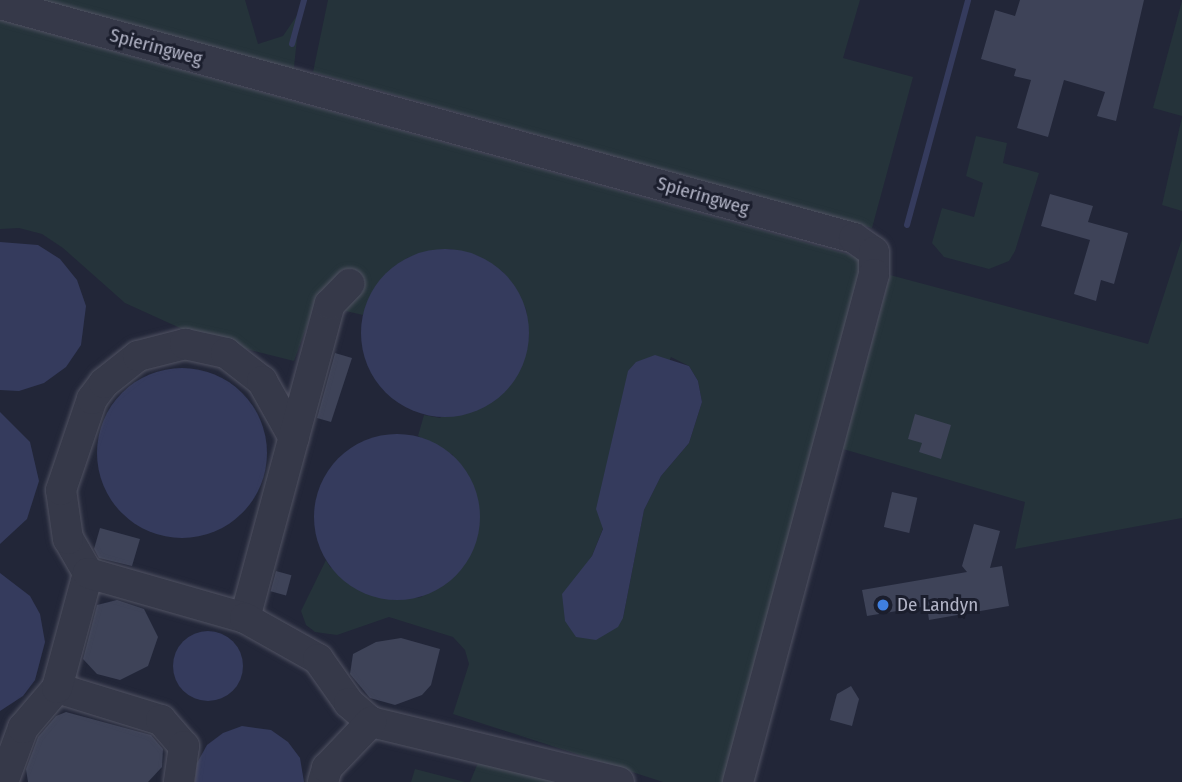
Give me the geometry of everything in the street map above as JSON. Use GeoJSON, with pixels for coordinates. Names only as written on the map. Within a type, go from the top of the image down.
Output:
{"type":"FeatureCollection","features":[{"type":"Feature","properties":{"kind":"street","name":"Spieringweg"},"geometry":{"type":"LineString","coordinates":[[0,4],[854,238],[874,252],[874,274],[738,782]]}},
{"type":"Feature","properties":{"kind":"street"},"geometry":{"type":"LineString","coordinates":[[245,618],[330,304],[349,284]]}},
{"type":"Feature","properties":{"kind":"street"},"geometry":{"type":"LineString","coordinates":[[294,438],[262,382],[226,353],[185,344],[138,356],[104,383],[92,399],[61,491],[68,539],[88,573],[245,618],[318,659],[349,703],[371,722],[619,782]]}},
{"type":"Feature","properties":{"kind":"street"},"geometry":{"type":"LineString","coordinates":[[3,782],[23,728],[57,688],[88,573]]}},
{"type":"Feature","properties":{"kind":"street"},"geometry":{"type":"LineString","coordinates":[[57,688],[161,720],[184,746],[179,782]]}},
{"type":"Feature","properties":{"kind":"street"},"geometry":{"type":"LineString","coordinates":[[323,782],[327,768],[371,722]]}},
{"type":"Feature","properties":{"kind":"shaded area"},"geometry":{"type":"Polygon","coordinates":[[[40,0],[245,0],[258,44],[283,36],[300,11],[293,76],[40,0]]]}},
{"type":"Feature","properties":{"kind":"shaded area"},"geometry":{"type":"Polygon","coordinates":[[[328,0],[860,0],[843,58],[913,77],[872,228],[313,72],[328,0]]]}},
{"type":"Feature","properties":{"kind":"shaded area"},"geometry":{"type":"Polygon","coordinates":[[[1182,1],[1182,116],[1153,108],[1182,1]]]}},
{"type":"Feature","properties":{"kind":"shaded area"},"geometry":{"type":"Polygon","coordinates":[[[0,20],[865,259],[726,782],[663,782],[453,714],[469,664],[465,650],[453,637],[389,617],[337,635],[315,632],[306,625],[301,611],[326,560],[330,567],[393,600],[422,597],[453,455],[418,436],[424,415],[440,418],[529,338],[526,309],[503,272],[478,256],[450,249],[407,258],[368,300],[363,315],[315,304],[294,361],[202,338],[125,303],[63,248],[42,234],[19,228],[0,229],[0,20]],[[671,357],[592,556],[581,572],[623,618],[644,510],[661,476],[689,443],[702,402],[698,381],[689,366],[671,357]]]}},
{"type":"Feature","properties":{"kind":"shaded area"},"geometry":{"type":"Polygon","coordinates":[[[1182,117],[1182,211],[1162,205],[1182,117]]]}},
{"type":"Feature","properties":{"kind":"shaded area"},"geometry":{"type":"Polygon","coordinates":[[[976,136],[1007,143],[1003,163],[1039,173],[1015,251],[1009,261],[989,269],[944,257],[932,243],[942,208],[974,217],[983,183],[966,176],[976,136]]]}},
{"type":"Feature","properties":{"kind":"shaded area"},"geometry":{"type":"Polygon","coordinates":[[[1182,239],[1182,518],[1015,549],[1025,502],[843,449],[890,275],[1148,344],[1182,239]]]}},
{"type":"Feature","properties":{"kind":"shaded area"},"geometry":{"type":"Polygon","coordinates":[[[482,753],[570,782],[470,782],[482,753]]]}},
{"type":"Feature","properties":{"kind":"shaded area"},"geometry":{"type":"Polygon","coordinates":[[[415,769],[465,782],[411,782],[415,769]]]}},
{"type":"Feature","properties":{"kind":"water"},"geometry":{"type":"Polygon","coordinates":[[[0,242],[38,245],[60,259],[77,280],[86,306],[81,345],[66,367],[44,383],[19,391],[0,390],[0,242]]]}},
{"type":"Feature","properties":{"kind":"water"},"geometry":{"type":"Polygon","coordinates":[[[445,249],[477,255],[504,274],[523,301],[529,333],[523,365],[504,392],[477,411],[445,417],[413,411],[386,392],[367,365],[361,333],[367,301],[386,274],[413,255],[445,249]]]}},
{"type":"Feature","properties":{"kind":"water"},"geometry":{"type":"Polygon","coordinates":[[[655,355],[689,366],[698,381],[702,402],[689,443],[661,476],[644,510],[623,618],[618,627],[596,640],[576,637],[565,621],[562,594],[592,556],[603,529],[596,509],[628,371],[636,362],[655,355]]]}},
{"type":"Feature","properties":{"kind":"water"},"geometry":{"type":"Polygon","coordinates":[[[182,368],[215,375],[242,393],[260,420],[267,453],[260,486],[242,513],[215,531],[182,538],[149,531],[122,513],[104,486],[97,453],[104,420],[122,393],[149,375],[182,368]]]}},
{"type":"Feature","properties":{"kind":"water"},"geometry":{"type":"Polygon","coordinates":[[[0,412],[30,442],[39,481],[27,519],[0,544],[0,412]]]}},
{"type":"Feature","properties":{"kind":"water"},"geometry":{"type":"Polygon","coordinates":[[[397,434],[429,440],[456,458],[474,485],[480,517],[474,549],[456,576],[429,594],[397,600],[365,594],[338,576],[320,549],[314,517],[320,485],[338,458],[365,440],[397,434]]]}},
{"type":"Feature","properties":{"kind":"water"},"geometry":{"type":"Polygon","coordinates":[[[0,573],[30,596],[40,614],[45,642],[35,680],[23,696],[0,711],[0,573]]]}},
{"type":"Feature","properties":{"kind":"water"},"geometry":{"type":"Polygon","coordinates":[[[208,631],[233,641],[243,666],[233,691],[208,701],[183,691],[173,666],[183,641],[208,631]]]}},
{"type":"Feature","properties":{"kind":"water"},"geometry":{"type":"Polygon","coordinates":[[[242,726],[271,730],[288,742],[300,758],[304,782],[195,782],[197,763],[207,745],[223,733],[242,726]]]}},
{"type":"Feature","properties":{"kind":"building"},"geometry":{"type":"Polygon","coordinates":[[[1020,0],[1144,0],[1116,121],[1097,116],[1105,92],[1064,80],[1048,137],[1017,128],[1031,80],[1014,76],[1016,69],[981,59],[995,10],[1015,16],[1020,0]]]}},
{"type":"Feature","properties":{"kind":"building"},"geometry":{"type":"Polygon","coordinates":[[[1050,194],[1093,206],[1088,222],[1128,233],[1114,284],[1101,280],[1096,301],[1074,294],[1090,240],[1041,226],[1050,194]]]}},
{"type":"Feature","properties":{"kind":"building"},"geometry":{"type":"Polygon","coordinates":[[[335,353],[352,358],[331,422],[317,418],[335,353]]]}},
{"type":"Feature","properties":{"kind":"building"},"geometry":{"type":"Polygon","coordinates":[[[915,414],[951,425],[941,459],[919,452],[922,443],[908,439],[915,414]]]}},
{"type":"Feature","properties":{"kind":"building"},"geometry":{"type":"Polygon","coordinates":[[[892,492],[917,498],[909,533],[884,527],[892,492]]]}},
{"type":"Feature","properties":{"kind":"building"},"geometry":{"type":"Polygon","coordinates":[[[974,524],[1000,531],[990,568],[1002,566],[1009,606],[929,620],[927,606],[867,616],[862,590],[967,572],[962,566],[974,524]]]}},
{"type":"Feature","properties":{"kind":"building"},"geometry":{"type":"Polygon","coordinates":[[[100,528],[140,539],[132,566],[99,558],[94,549],[100,528]]]}},
{"type":"Feature","properties":{"kind":"building"},"geometry":{"type":"Polygon","coordinates":[[[276,571],[291,575],[286,595],[271,591],[276,571]]]}},
{"type":"Feature","properties":{"kind":"building"},"geometry":{"type":"Polygon","coordinates":[[[117,600],[144,609],[158,637],[148,666],[120,680],[97,674],[83,659],[97,605],[117,600]]]}},
{"type":"Feature","properties":{"kind":"building"},"geometry":{"type":"Polygon","coordinates":[[[401,638],[440,649],[431,685],[422,695],[395,705],[370,698],[350,674],[353,654],[376,642],[401,638]]]}},
{"type":"Feature","properties":{"kind":"building"},"geometry":{"type":"Polygon","coordinates":[[[851,686],[859,699],[852,726],[830,720],[837,694],[851,686]]]}},
{"type":"Feature","properties":{"kind":"building"},"geometry":{"type":"Polygon","coordinates":[[[66,712],[151,735],[163,749],[162,767],[148,782],[28,782],[26,769],[38,737],[56,716],[66,712]]]}},
{"type":"Feature","properties":{"kind":"waterway"},"geometry":{"type":"LineString","coordinates":[[292,44],[304,0]]}},
{"type":"Feature","properties":{"kind":"waterway"},"geometry":{"type":"LineString","coordinates":[[907,225],[968,0]]}},
{"type":"Feature","properties":{"kind":"place","name":"De Landyn"},"geometry":{"type":"Point","coordinates":[883,605]}}]}
